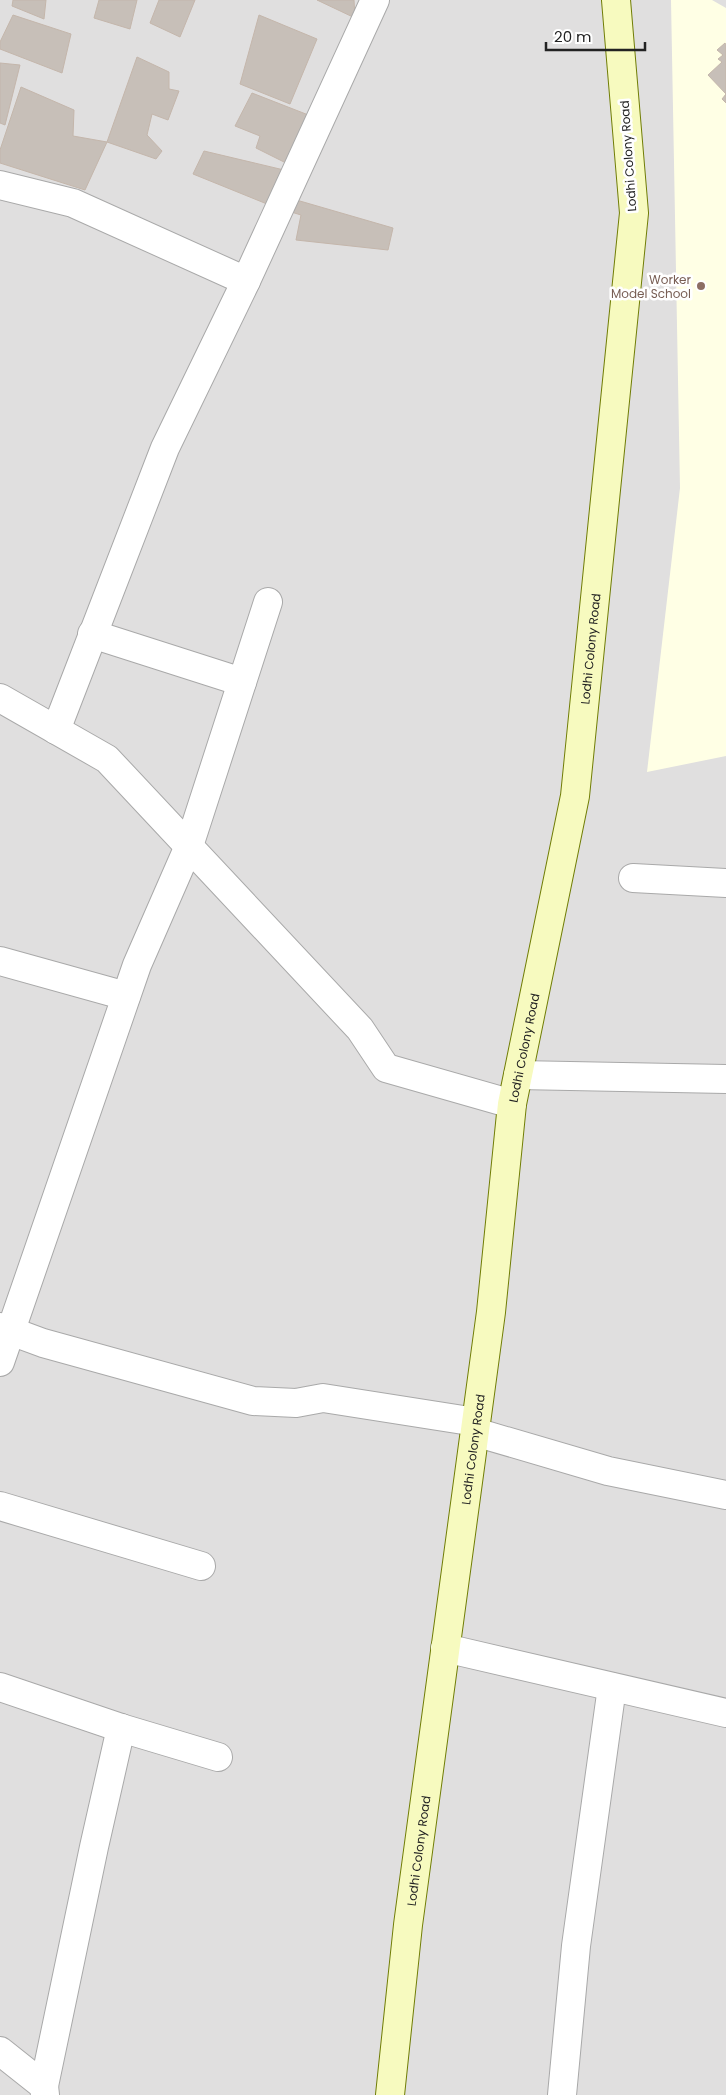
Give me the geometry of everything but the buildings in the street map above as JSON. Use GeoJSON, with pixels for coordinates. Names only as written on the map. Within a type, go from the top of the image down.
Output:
{"type":"FeatureCollection","features":[{"type":"Feature","properties":{"kind":"main road","name":"Lodhi Colony Road"},"geometry":{"type":"LineString","coordinates":[[390,2095],[408,1925],[491,1312],[512,1104],[575,796],[634,213],[616,0]]}},
{"type":"Feature","properties":{"kind":"street"},"geometry":{"type":"LineString","coordinates":[[56,730],[165,448],[246,281],[375,0]]}},
{"type":"Feature","properties":{"kind":"street"},"geometry":{"type":"LineString","coordinates":[[0,185],[73,203],[246,281]]}},
{"type":"Feature","properties":{"kind":"street"},"geometry":{"type":"LineString","coordinates":[[0,1362],[5,1329],[137,965],[189,846],[268,602]]}},
{"type":"Feature","properties":{"kind":"street"},"geometry":{"type":"LineString","coordinates":[[92,634],[242,682]]}},
{"type":"Feature","properties":{"kind":"street"},"geometry":{"type":"LineString","coordinates":[[0,698],[108,759],[360,1029],[386,1068],[512,1104]]}},
{"type":"Feature","properties":{"kind":"street"},"geometry":{"type":"LineString","coordinates":[[633,878],[726,883]]}},
{"type":"Feature","properties":{"kind":"street"},"geometry":{"type":"LineString","coordinates":[[0,961],[126,996]]}},
{"type":"Feature","properties":{"kind":"street"},"geometry":{"type":"LineString","coordinates":[[518,1075],[726,1079]]}},
{"type":"Feature","properties":{"kind":"street"},"geometry":{"type":"LineString","coordinates":[[5,1329],[43,1343],[253,1401],[296,1403],[323,1398],[476,1427],[608,1471],[726,1495]]}},
{"type":"Feature","properties":{"kind":"street"},"geometry":{"type":"LineString","coordinates":[[0,1506],[201,1566]]}},
{"type":"Feature","properties":{"kind":"street"},"geometry":{"type":"LineString","coordinates":[[445,1648],[726,1713]]}},
{"type":"Feature","properties":{"kind":"street"},"geometry":{"type":"LineString","coordinates":[[562,2095],[576,1946],[612,1687]]}},
{"type":"Feature","properties":{"kind":"street"},"geometry":{"type":"LineString","coordinates":[[0,1688],[218,1758]]}},
{"type":"Feature","properties":{"kind":"street"},"geometry":{"type":"LineString","coordinates":[[44,2091],[94,1847],[121,1728]]}},
{"type":"Feature","properties":{"kind":"street"},"geometry":{"type":"LineString","coordinates":[[0,2051],[44,2091]]}},
{"type":"Feature","properties":{"kind":"shaded area"},"geometry":{"type":"Polygon","coordinates":[[[0,0],[726,0],[726,2095],[0,2095],[0,0]]]}},
{"type":"Feature","properties":{"kind":"shaded area","name":"Worker Model School"},"geometry":{"type":"Polygon","coordinates":[[[671,0],[712,0],[726,8],[726,756],[647,772],[680,488],[671,0]]]}},
{"type":"Feature","properties":{"kind":"place","name":"Worker Model School"},"geometry":{"type":"Point","coordinates":[701,286]}}]}
